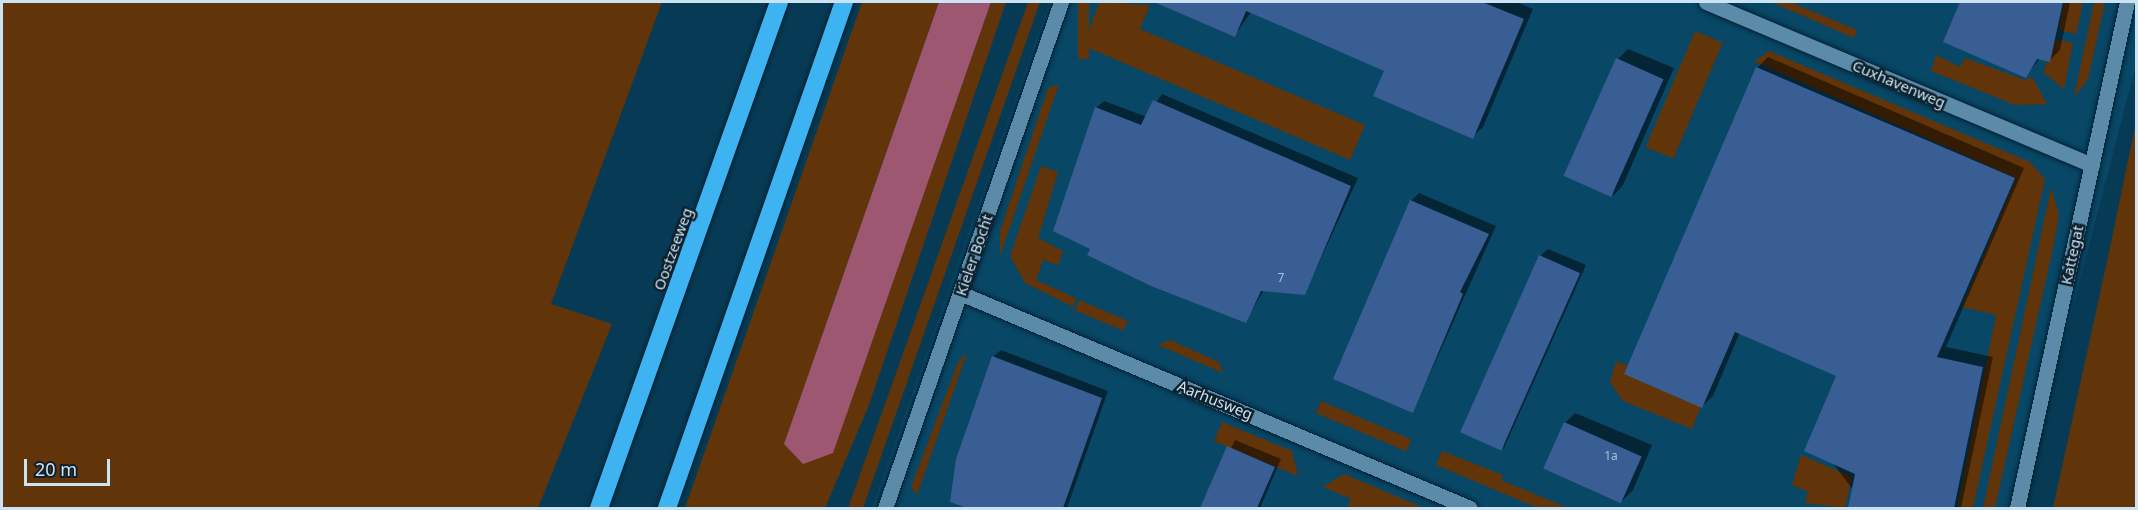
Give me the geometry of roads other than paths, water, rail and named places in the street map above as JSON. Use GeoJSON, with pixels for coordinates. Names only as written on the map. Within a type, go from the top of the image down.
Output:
{"type":"FeatureCollection","features":[{"type":"Feature","properties":{"kind":"highway","name":"Oostzeeweg"},"geometry":{"type":"LineString","coordinates":[[599,508],[779,2]]}},
{"type":"Feature","properties":{"kind":"highway"},"geometry":{"type":"LineString","coordinates":[[667,508],[843,2]]}},
{"type":"Feature","properties":{"kind":"street","name":"Kieler Bocht"},"geometry":{"type":"LineString","coordinates":[[885,508],[1061,2]]}},
{"type":"Feature","properties":{"kind":"street","name":"Cuxhavenweg"},"geometry":{"type":"LineString","coordinates":[[1706,2],[2092,165]]}},
{"type":"Feature","properties":{"kind":"street","name":"Kattegat"},"geometry":{"type":"LineString","coordinates":[[2017,508],[2127,2]]}},
{"type":"Feature","properties":{"kind":"street","name":"Aarhusweg"},"geometry":{"type":"LineString","coordinates":[[960,293],[1470,508]]}}]}
